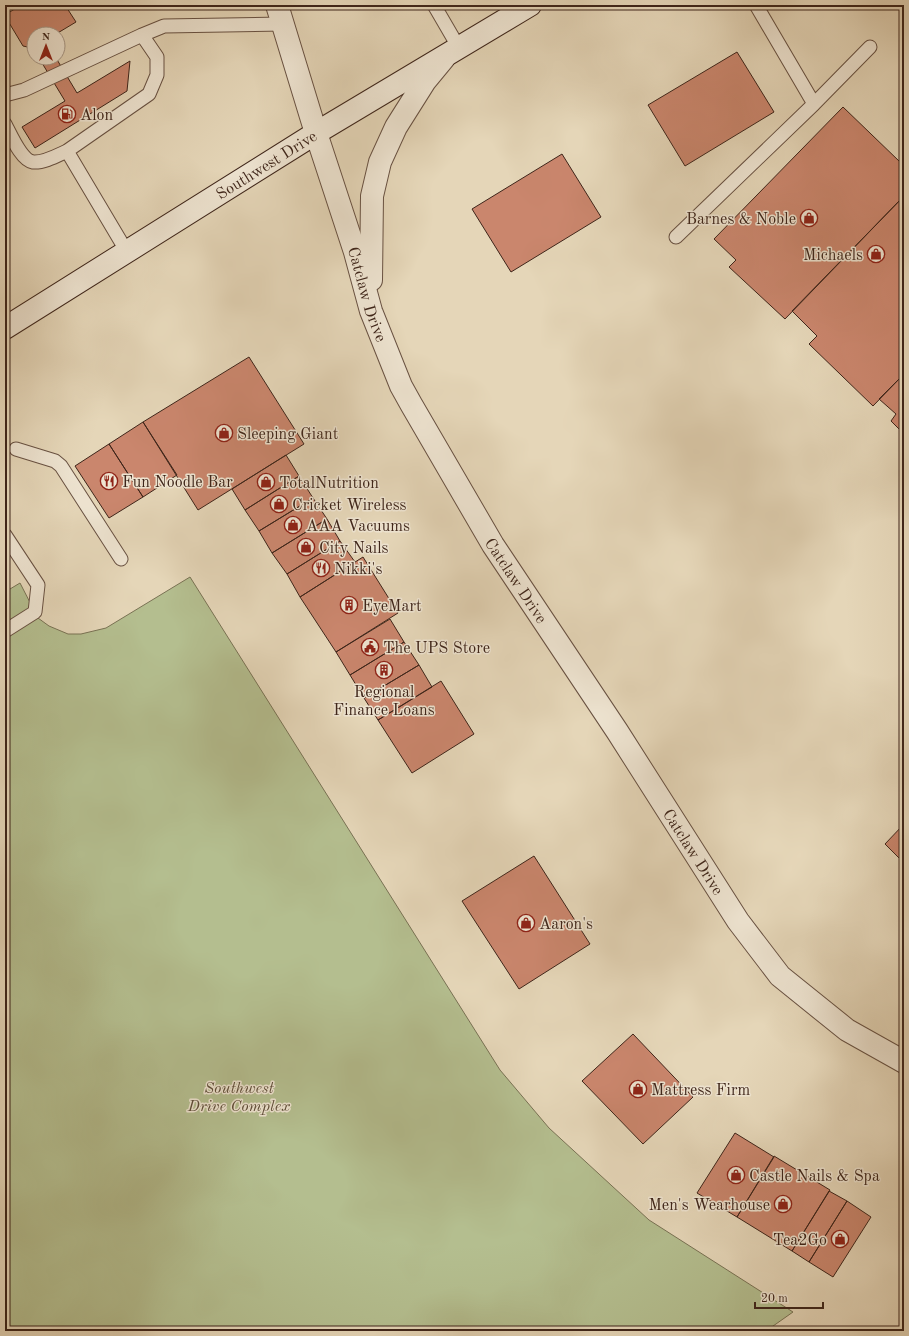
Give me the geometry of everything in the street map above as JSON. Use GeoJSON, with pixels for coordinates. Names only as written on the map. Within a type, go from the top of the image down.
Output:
{"type":"FeatureCollection","features":[{"type":"Feature","properties":{"kind":"street","name":"Southwest Drive"},"geometry":{"type":"LineString","coordinates":[[5,328],[316,133],[530,5]]}},
{"type":"Feature","properties":{"kind":"street","name":"Catclaw Drive"},"geometry":{"type":"LineString","coordinates":[[280,14],[316,133],[355,252],[371,311],[401,386],[493,545],[617,731],[738,921],[780,976],[847,1030],[904,1062]]}},
{"type":"Feature","properties":{"kind":"street"},"geometry":{"type":"LineString","coordinates":[[371,311],[372,196],[380,162],[396,127],[425,81],[452,52]]}},
{"type":"Feature","properties":{"kind":"lane"},"geometry":{"type":"LineString","coordinates":[[434,5],[452,52]]}},
{"type":"Feature","properties":{"kind":"lane"},"geometry":{"type":"LineString","coordinates":[[756,5],[814,104]]}},
{"type":"Feature","properties":{"kind":"lane"},"geometry":{"type":"LineString","coordinates":[[5,95],[24,90],[164,26],[280,14]]}},
{"type":"Feature","properties":{"kind":"lane"},"geometry":{"type":"LineString","coordinates":[[5,124],[22,156],[33,162],[44,160],[67,151],[149,94],[157,75],[157,57],[142,35]]}},
{"type":"Feature","properties":{"kind":"lane"},"geometry":{"type":"LineString","coordinates":[[676,238],[814,104],[870,47]]}},
{"type":"Feature","properties":{"kind":"lane"},"geometry":{"type":"LineString","coordinates":[[67,151],[127,252]]}},
{"type":"Feature","properties":{"kind":"lane"},"geometry":{"type":"LineString","coordinates":[[16,449],[55,461],[61,466],[121,559]]}},
{"type":"Feature","properties":{"kind":"lane"},"geometry":{"type":"LineString","coordinates":[[5,535],[38,585],[35,612],[5,631]]}},
{"type":"Feature","properties":{"kind":"green space","name":"Southwest Drive Complex"},"geometry":{"type":"Polygon","coordinates":[[[190,577],[500,1070],[549,1128],[649,1220],[793,1312],[766,1331],[5,1331],[5,592],[20,583],[38,618],[49,626],[68,634],[81,634],[106,628],[190,577]]]}},
{"type":"Feature","properties":{"kind":"building"},"geometry":{"type":"Polygon","coordinates":[[[21,5],[65,5],[76,22],[66,28],[66,26],[26,26],[26,47],[23,46],[5,15],[21,5]]]}},
{"type":"Feature","properties":{"kind":"building"},"geometry":{"type":"Polygon","coordinates":[[[737,52],[774,112],[685,166],[648,105],[737,52]]]}},
{"type":"Feature","properties":{"kind":"building","name":"Alon"},"geometry":{"type":"Polygon","coordinates":[[[130,61],[127,91],[35,148],[22,127],[65,101],[44,66],[61,66],[77,93],[130,61]]]}},
{"type":"Feature","properties":{"kind":"building","name":"Barnes & Noble"},"geometry":{"type":"Polygon","coordinates":[[[843,107],[899,161],[904,158],[904,196],[785,319],[729,267],[736,260],[714,239],[843,107]]]}},
{"type":"Feature","properties":{"kind":"building"},"geometry":{"type":"Polygon","coordinates":[[[562,154],[601,217],[511,272],[472,209],[562,154]]]}},
{"type":"Feature","properties":{"kind":"building","name":"Michaels"},"geometry":{"type":"Polygon","coordinates":[[[904,196],[904,374],[873,406],[809,344],[817,336],[792,311],[904,196]]]}},
{"type":"Feature","properties":{"kind":"building","name":"Sleeping Giant"},"geometry":{"type":"Polygon","coordinates":[[[249,357],[304,444],[198,510],[143,422],[249,357]]]}},
{"type":"Feature","properties":{"kind":"building"},"geometry":{"type":"Polygon","coordinates":[[[904,374],[904,434],[891,421],[896,414],[879,399],[904,374]]]}},
{"type":"Feature","properties":{"kind":"building"},"geometry":{"type":"Polygon","coordinates":[[[143,422],[177,475],[143,497],[109,444],[143,422]]]}},
{"type":"Feature","properties":{"kind":"building","name":"Fun Noodle Bar"},"geometry":{"type":"Polygon","coordinates":[[[109,444],[143,497],[109,518],[75,466],[109,444]]]}},
{"type":"Feature","properties":{"kind":"building","name":"TotalNutrition"},"geometry":{"type":"Polygon","coordinates":[[[286,455],[299,476],[245,510],[232,489],[286,455]]]}},
{"type":"Feature","properties":{"kind":"building","name":"Cricket Wireless"},"geometry":{"type":"Polygon","coordinates":[[[299,476],[313,498],[259,531],[245,510],[299,476]]]}},
{"type":"Feature","properties":{"kind":"building","name":"AAA Vacuums"},"geometry":{"type":"Polygon","coordinates":[[[313,498],[327,519],[272,553],[259,531],[313,498]]]}},
{"type":"Feature","properties":{"kind":"building","name":"City Nails"},"geometry":{"type":"Polygon","coordinates":[[[327,519],[340,541],[287,574],[272,553],[327,519]]]}},
{"type":"Feature","properties":{"kind":"building","name":"Nikki's"},"geometry":{"type":"Polygon","coordinates":[[[340,541],[355,562],[300,597],[287,574],[340,541]]]}},
{"type":"Feature","properties":{"kind":"building","name":"EyeMart"},"geometry":{"type":"Polygon","coordinates":[[[363,557],[398,613],[336,652],[300,597],[363,557]]]}},
{"type":"Feature","properties":{"kind":"building","name":"The UPS Store"},"geometry":{"type":"Polygon","coordinates":[[[390,619],[404,642],[350,675],[336,652],[390,619]]]}},
{"type":"Feature","properties":{"kind":"building","name":"Regional Finance Loans"},"geometry":{"type":"Polygon","coordinates":[[[404,642],[419,665],[364,698],[350,675],[404,642]]]}},
{"type":"Feature","properties":{"kind":"building"},"geometry":{"type":"Polygon","coordinates":[[[419,665],[432,687],[378,720],[364,698],[419,665]]]}},
{"type":"Feature","properties":{"kind":"building"},"geometry":{"type":"Polygon","coordinates":[[[441,681],[474,734],[412,773],[378,720],[441,681]]]}},
{"type":"Feature","properties":{"kind":"building"},"geometry":{"type":"Polygon","coordinates":[[[904,824],[904,863],[885,844],[904,824]]]}},
{"type":"Feature","properties":{"kind":"building","name":"Aaron's"},"geometry":{"type":"Polygon","coordinates":[[[534,856],[590,944],[519,989],[462,901],[534,856]]]}},
{"type":"Feature","properties":{"kind":"building","name":"Mattress Firm"},"geometry":{"type":"Polygon","coordinates":[[[633,1034],[693,1097],[643,1144],[582,1081],[633,1034]]]}},
{"type":"Feature","properties":{"kind":"building","name":"Castle Nails & Spa"},"geometry":{"type":"Polygon","coordinates":[[[735,1133],[774,1157],[737,1217],[697,1193],[735,1133]]]}},
{"type":"Feature","properties":{"kind":"building","name":"Men's Wearhouse"},"geometry":{"type":"Polygon","coordinates":[[[774,1156],[830,1190],[792,1251],[737,1217],[774,1156]]]}},
{"type":"Feature","properties":{"kind":"building"},"geometry":{"type":"Polygon","coordinates":[[[829,1191],[847,1201],[809,1262],[792,1251],[829,1191]]]}},
{"type":"Feature","properties":{"kind":"building","name":"Tea2Go"},"geometry":{"type":"Polygon","coordinates":[[[847,1201],[871,1217],[833,1277],[809,1262],[847,1201]]]}},
{"type":"Feature","properties":{"kind":"place","name":"Alon"},"geometry":{"type":"Point","coordinates":[67,114]}},
{"type":"Feature","properties":{"kind":"place","name":"Barnes & Noble"},"geometry":{"type":"Point","coordinates":[809,218]}},
{"type":"Feature","properties":{"kind":"place","name":"Michaels"},"geometry":{"type":"Point","coordinates":[876,254]}},
{"type":"Feature","properties":{"kind":"place","name":"Sleeping Giant"},"geometry":{"type":"Point","coordinates":[224,433]}},
{"type":"Feature","properties":{"kind":"place","name":"Fun Noodle Bar"},"geometry":{"type":"Point","coordinates":[109,481]}},
{"type":"Feature","properties":{"kind":"place","name":"TotalNutrition"},"geometry":{"type":"Point","coordinates":[266,482]}},
{"type":"Feature","properties":{"kind":"place","name":"Cricket Wireless"},"geometry":{"type":"Point","coordinates":[279,504]}},
{"type":"Feature","properties":{"kind":"place","name":"AAA Vacuums"},"geometry":{"type":"Point","coordinates":[293,525]}},
{"type":"Feature","properties":{"kind":"place","name":"City Nails"},"geometry":{"type":"Point","coordinates":[306,547]}},
{"type":"Feature","properties":{"kind":"place","name":"Nikki's"},"geometry":{"type":"Point","coordinates":[321,568]}},
{"type":"Feature","properties":{"kind":"place","name":"EyeMart"},"geometry":{"type":"Point","coordinates":[349,605]}},
{"type":"Feature","properties":{"kind":"place","name":"The UPS Store"},"geometry":{"type":"Point","coordinates":[370,647]}},
{"type":"Feature","properties":{"kind":"place","name":"Regional Finance Loans"},"geometry":{"type":"Point","coordinates":[384,670]}},
{"type":"Feature","properties":{"kind":"place","name":"Aaron's"},"geometry":{"type":"Point","coordinates":[526,923]}},
{"type":"Feature","properties":{"kind":"place","name":"Mattress Firm"},"geometry":{"type":"Point","coordinates":[638,1089]}},
{"type":"Feature","properties":{"kind":"place","name":"Castle Nails & Spa"},"geometry":{"type":"Point","coordinates":[736,1175]}},
{"type":"Feature","properties":{"kind":"place","name":"Men's Wearhouse"},"geometry":{"type":"Point","coordinates":[783,1204]}},
{"type":"Feature","properties":{"kind":"place","name":"Tea2Go"},"geometry":{"type":"Point","coordinates":[840,1239]}}]}
